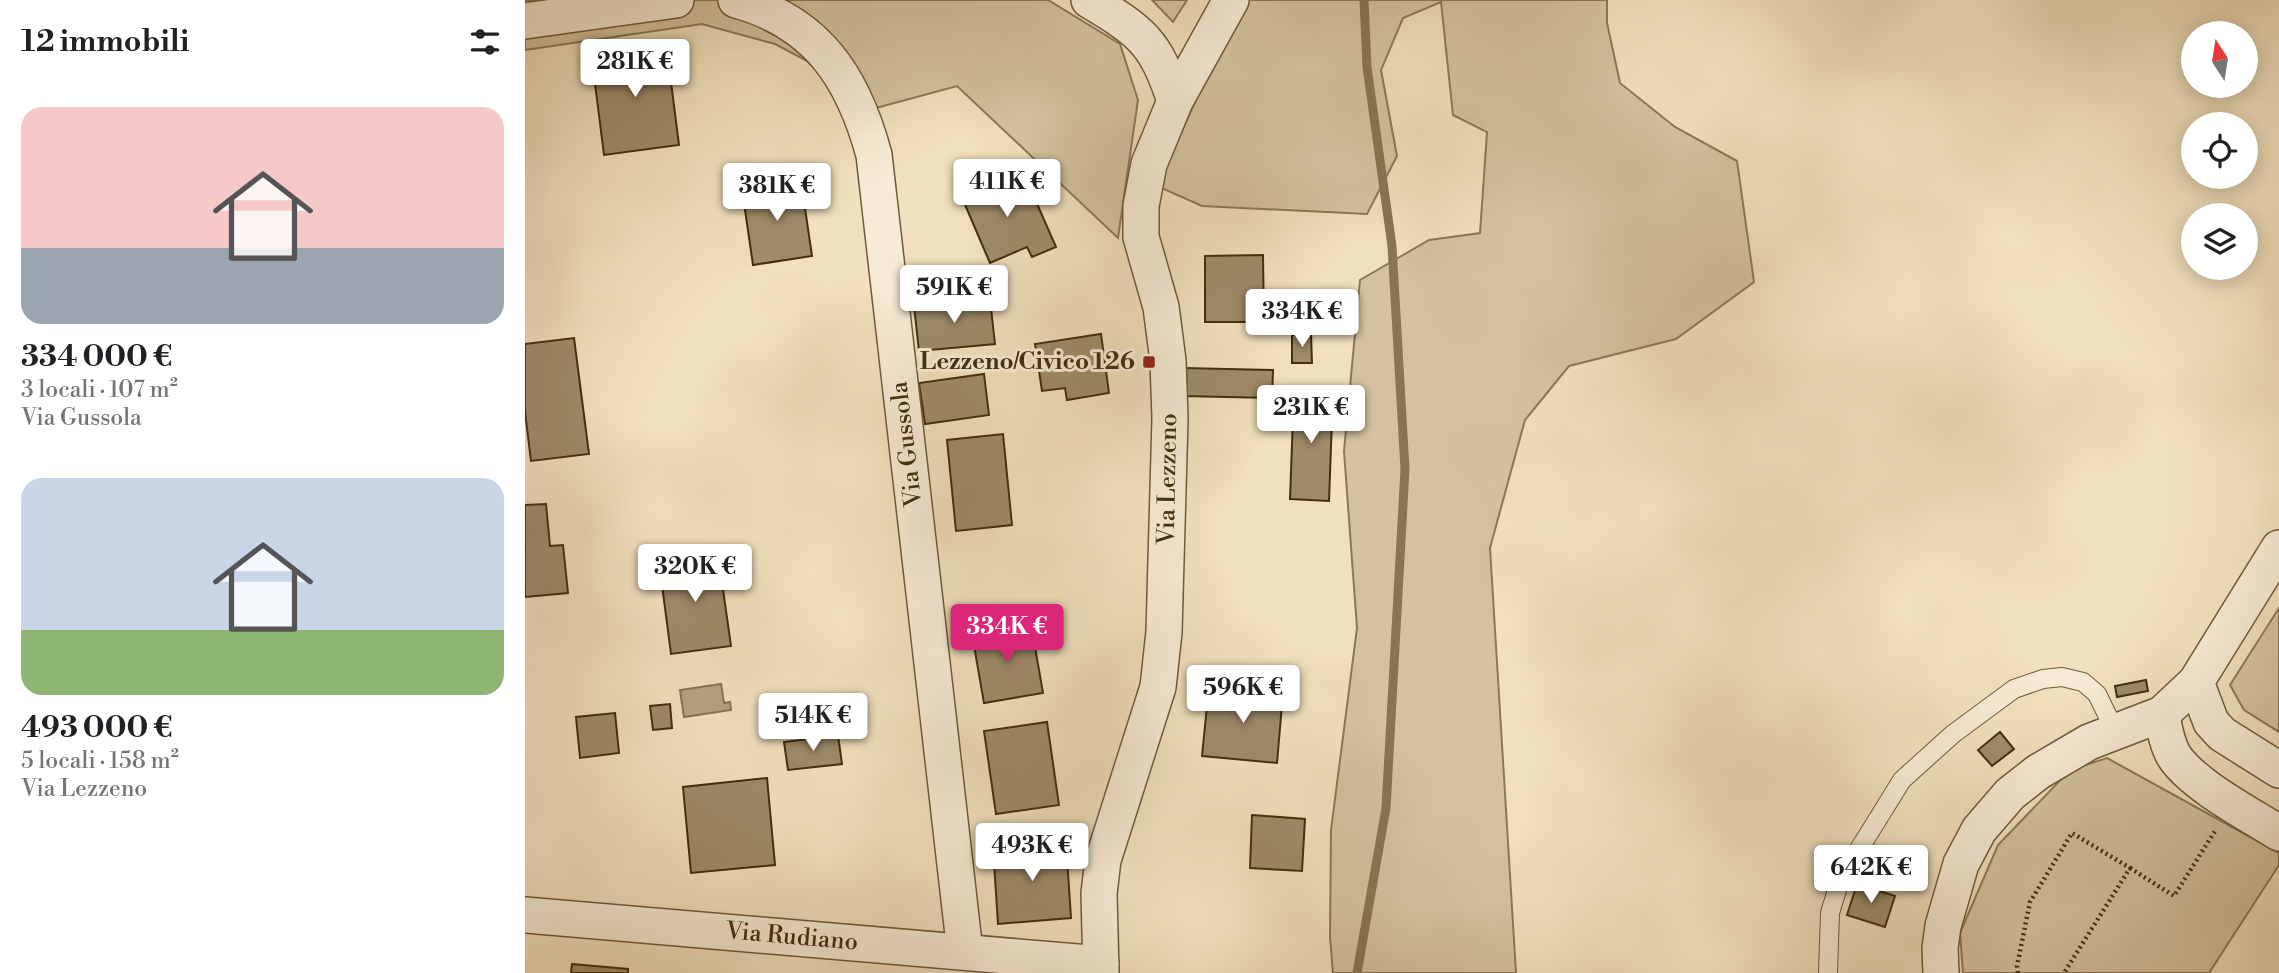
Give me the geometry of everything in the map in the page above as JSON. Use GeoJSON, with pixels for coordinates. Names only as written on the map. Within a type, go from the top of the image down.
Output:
{"type":"FeatureCollection","features":[{"type":"Feature","properties":{"kind":"street"},"geometry":{"type":"LineString","coordinates":[[525,21],[676,0]]}},
{"type":"Feature","properties":{"kind":"street","name":"Via Gussola"},"geometry":{"type":"LineString","coordinates":[[736,0],[758,6],[782,18],[830,57],[850,88],[874,155],[965,952]]}},
{"type":"Feature","properties":{"kind":"street"},"geometry":{"type":"LineString","coordinates":[[1089,0],[1128,24],[1147,40],[1163,68],[1175,101]]}},
{"type":"Feature","properties":{"kind":"street","name":"Via Lezzeno"},"geometry":{"type":"LineString","coordinates":[[1101,968],[1099,893],[1103,860],[1159,687],[1162,652],[1169,377],[1161,307],[1143,248],[1141,206],[1149,164],[1175,101],[1231,0]]}},
{"type":"Feature","properties":{"kind":"street"},"geometry":{"type":"LineString","coordinates":[[1941,973],[1943,926],[1954,883],[1968,846],[1979,830],[2010,794],[2028,779],[2089,742],[2162,714],[2196,682],[2279,548]]}},
{"type":"Feature","properties":{"kind":"street"},"geometry":{"type":"LineString","coordinates":[[2196,682],[2211,722],[2222,734],[2279,770]]}},
{"type":"Feature","properties":{"kind":"street"},"geometry":{"type":"LineString","coordinates":[[2162,714],[2174,756],[2194,777],[2279,833]]}},
{"type":"Feature","properties":{"kind":"street","name":"Via Rudiano"},"geometry":{"type":"LineString","coordinates":[[525,915],[965,952],[1101,968]]}},
{"type":"Feature","properties":{"kind":"lane"},"geometry":{"type":"LineString","coordinates":[[1828,973],[1830,913],[1840,880],[1902,780],[1953,734],[2014,689],[2043,679],[2062,677],[2083,682],[2097,694],[2116,733]]}},
{"type":"Feature","properties":{"kind":"path"},"geometry":{"type":"LineString","coordinates":[[2018,973],[2017,966],[2030,902],[2072,833],[2174,895],[2218,826]]}},
{"type":"Feature","properties":{"kind":"path"},"geometry":{"type":"LineString","coordinates":[[2064,973],[2130,868]]}},
{"type":"Feature","properties":{"kind":"shaded area"},"geometry":{"type":"Polygon","coordinates":[[[525,0],[1048,0],[1120,44],[1138,100],[1118,238],[957,86],[850,115],[813,64],[775,44],[702,24],[525,50],[525,0]]]}},
{"type":"Feature","properties":{"kind":"shaded area"},"geometry":{"type":"Polygon","coordinates":[[[1152,0],[1187,0],[1173,22],[1152,0]]]}},
{"type":"Feature","properties":{"kind":"shaded area"},"geometry":{"type":"Polygon","coordinates":[[[1241,0],[1607,0],[1607,23],[1620,83],[1675,127],[1737,161],[1754,282],[1676,339],[1569,366],[1525,420],[1490,548],[1516,973],[1333,973],[1330,937],[1331,830],[1357,628],[1344,451],[1360,280],[1429,240],[1480,233],[1487,132],[1453,115],[1441,2],[1403,18],[1381,70],[1397,156],[1367,214],[1202,206],[1157,186],[1241,0]]]}},
{"type":"Feature","properties":{"kind":"shaded area"},"geometry":{"type":"Polygon","coordinates":[[[2279,608],[2279,732],[2244,710],[2230,685],[2279,608]]]}},
{"type":"Feature","properties":{"kind":"shaded area"},"geometry":{"type":"Polygon","coordinates":[[[721,684],[724,703],[730,702],[731,710],[684,717],[680,690],[721,684]]]}},
{"type":"Feature","properties":{"kind":"shaded area"},"geometry":{"type":"Polygon","coordinates":[[[2107,758],[2279,853],[2279,865],[2209,973],[1963,973],[1960,933],[1998,845],[2070,770],[2107,758]]]}},
{"type":"Feature","properties":{"kind":"building"},"geometry":{"type":"Polygon","coordinates":[[[666,43],[679,145],[604,155],[591,52],[666,43]]]}},
{"type":"Feature","properties":{"kind":"building"},"geometry":{"type":"Polygon","coordinates":[[[1002,175],[1010,191],[1028,183],[1056,247],[1032,257],[1027,247],[990,263],[960,193],[1002,175]]]}},
{"type":"Feature","properties":{"kind":"building"},"geometry":{"type":"Polygon","coordinates":[[[801,181],[812,256],[753,265],[742,189],[801,181]]]}},
{"type":"Feature","properties":{"kind":"building"},"geometry":{"type":"Polygon","coordinates":[[[1263,255],[1264,322],[1205,322],[1205,256],[1263,255]]]}},
{"type":"Feature","properties":{"kind":"building"},"geometry":{"type":"Polygon","coordinates":[[[990,299],[995,344],[919,351],[914,306],[990,299]]]}},
{"type":"Feature","properties":{"kind":"building"},"geometry":{"type":"Polygon","coordinates":[[[1101,334],[1109,393],[1067,400],[1065,388],[1042,391],[1035,344],[1101,334]]]}},
{"type":"Feature","properties":{"kind":"building"},"geometry":{"type":"Polygon","coordinates":[[[1292,335],[1311,335],[1312,363],[1292,363],[1292,335]]]}},
{"type":"Feature","properties":{"kind":"building"},"geometry":{"type":"Polygon","coordinates":[[[574,338],[589,454],[531,461],[525,412],[525,344],[574,338]]]}},
{"type":"Feature","properties":{"kind":"building"},"geometry":{"type":"Polygon","coordinates":[[[1183,368],[1273,370],[1272,398],[1182,396],[1183,368]]]}},
{"type":"Feature","properties":{"kind":"building"},"geometry":{"type":"Polygon","coordinates":[[[984,374],[989,415],[925,424],[919,383],[984,374]]]}},
{"type":"Feature","properties":{"kind":"building"},"geometry":{"type":"Polygon","coordinates":[[[1294,390],[1333,392],[1329,501],[1290,499],[1294,390]]]}},
{"type":"Feature","properties":{"kind":"building"},"geometry":{"type":"Polygon","coordinates":[[[1003,434],[1012,525],[956,531],[947,440],[1003,434]]]}},
{"type":"Feature","properties":{"kind":"building"},"geometry":{"type":"Polygon","coordinates":[[[546,504],[550,546],[563,545],[568,593],[525,597],[525,505],[546,504]]]}},
{"type":"Feature","properties":{"kind":"building"},"geometry":{"type":"Polygon","coordinates":[[[718,554],[731,646],[671,654],[659,562],[718,554]]]}},
{"type":"Feature","properties":{"kind":"building"},"geometry":{"type":"Polygon","coordinates":[[[1031,624],[1043,693],[984,703],[972,634],[1031,624]]]}},
{"type":"Feature","properties":{"kind":"building"},"geometry":{"type":"Polygon","coordinates":[[[2146,680],[2148,691],[2117,697],[2115,686],[2146,680]]]}},
{"type":"Feature","properties":{"kind":"building"},"geometry":{"type":"Polygon","coordinates":[[[1209,686],[1283,693],[1277,763],[1202,756],[1209,686]]]}},
{"type":"Feature","properties":{"kind":"building"},"geometry":{"type":"Polygon","coordinates":[[[670,704],[672,728],[653,730],[650,706],[670,704]]]}},
{"type":"Feature","properties":{"kind":"building"},"geometry":{"type":"Polygon","coordinates":[[[615,713],[619,753],[580,758],[576,717],[615,713]]]}},
{"type":"Feature","properties":{"kind":"building"},"geometry":{"type":"Polygon","coordinates":[[[1047,722],[1059,805],[996,814],[984,731],[1047,722]]]}},
{"type":"Feature","properties":{"kind":"building"},"geometry":{"type":"Polygon","coordinates":[[[2000,732],[2014,749],[1992,766],[1978,750],[2000,732]]]}},
{"type":"Feature","properties":{"kind":"building"},"geometry":{"type":"Polygon","coordinates":[[[838,735],[842,764],[788,770],[784,742],[838,735]]]}},
{"type":"Feature","properties":{"kind":"building"},"geometry":{"type":"Polygon","coordinates":[[[767,778],[775,865],[691,873],[683,787],[767,778]]]}},
{"type":"Feature","properties":{"kind":"building"},"geometry":{"type":"Polygon","coordinates":[[[1252,815],[1305,819],[1302,871],[1250,868],[1252,815]]]}},
{"type":"Feature","properties":{"kind":"building"},"geometry":{"type":"Polygon","coordinates":[[[1066,842],[1071,918],[998,924],[993,847],[1066,842]]]}},
{"type":"Feature","properties":{"kind":"building"},"geometry":{"type":"Polygon","coordinates":[[[1857,884],[1895,896],[1885,927],[1847,915],[1857,884]]]}},
{"type":"Feature","properties":{"kind":"building"},"geometry":{"type":"Polygon","coordinates":[[[572,964],[628,969],[628,973],[571,973],[572,964]]]}},
{"type":"Feature","properties":{"kind":"waterway"},"geometry":{"type":"LineString","coordinates":[[1357,973],[1386,808],[1405,469],[1392,246],[1367,67],[1364,0]]}},
{"type":"Feature","properties":{"kind":"place","name":"Lezzeno/Civico 126"},"geometry":{"type":"Point","coordinates":[1149,362]}}]}
